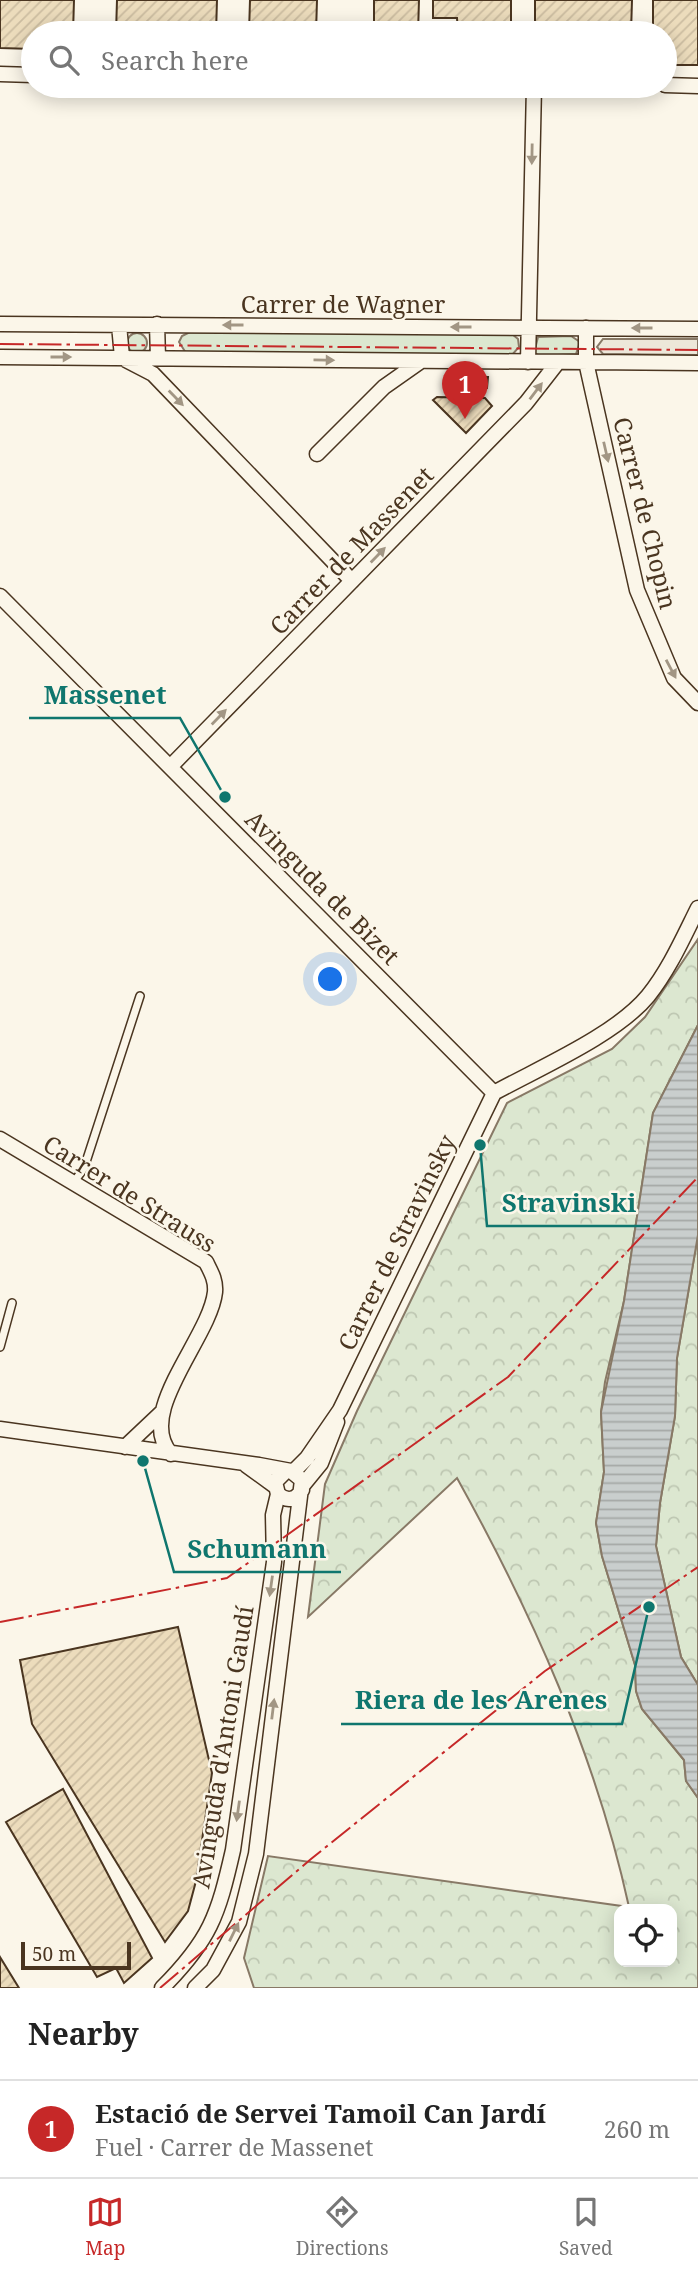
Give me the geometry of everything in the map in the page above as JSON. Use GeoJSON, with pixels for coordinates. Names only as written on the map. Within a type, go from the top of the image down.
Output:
{"type":"FeatureCollection","features":[{"type":"Feature","properties":{"kind":"street"},"geometry":{"type":"LineString","coordinates":[[0,74],[21,75]]}},
{"type":"Feature","properties":{"kind":"street"},"geometry":{"type":"LineString","coordinates":[[677,85],[698,86]]}},
{"type":"Feature","properties":{"kind":"street"},"geometry":{"type":"LineString","coordinates":[[528,362],[534,98]]}},
{"type":"Feature","properties":{"kind":"street","name":"Carrer de Wagner"},"geometry":{"type":"LineString","coordinates":[[0,324],[698,329]]}},
{"type":"Feature","properties":{"kind":"street"},"geometry":{"type":"LineString","coordinates":[[157,324],[158,358]]}},
{"type":"Feature","properties":{"kind":"street"},"geometry":{"type":"LineString","coordinates":[[119,325],[122,358]]}},
{"type":"Feature","properties":{"kind":"street"},"geometry":{"type":"LineString","coordinates":[[586,328],[586,362]]}},
{"type":"Feature","properties":{"kind":"street"},"geometry":{"type":"LineString","coordinates":[[0,357],[698,363]]}},
{"type":"Feature","properties":{"kind":"street"},"geometry":{"type":"LineString","coordinates":[[122,358],[153,374],[352,581]]}},
{"type":"Feature","properties":{"kind":"street"},"geometry":{"type":"LineString","coordinates":[[317,454],[384,387],[421,361]]}},
{"type":"Feature","properties":{"kind":"street","name":"Carrer de Massenet"},"geometry":{"type":"LineString","coordinates":[[172,766],[527,403],[558,362]]}},
{"type":"Feature","properties":{"kind":"street","name":"Carrer de Chopin"},"geometry":{"type":"LineString","coordinates":[[586,362],[637,590],[674,678],[698,703]]}},
{"type":"Feature","properties":{"kind":"street","name":"Avinguda de Bizet"},"geometry":{"type":"LineString","coordinates":[[0,596],[172,766],[494,1093]]}},
{"type":"Feature","properties":{"kind":"street"},"geometry":{"type":"LineString","coordinates":[[494,1093],[621,1021],[647,997],[698,908]]}},
{"type":"Feature","properties":{"kind":"street","name":"Carrer de Stravinsky"},"geometry":{"type":"LineString","coordinates":[[290,1471],[307,1458],[340,1410],[494,1093]]}},
{"type":"Feature","properties":{"kind":"street","name":"Carrer de Strauss"},"geometry":{"type":"LineString","coordinates":[[0,1139],[206,1262],[214,1277],[213,1303],[161,1413],[125,1447]]}},
{"type":"Feature","properties":{"kind":"street","name":"Carrer de Stravinsky"},"geometry":{"type":"LineString","coordinates":[[303,1487],[321,1463],[334,1434],[340,1410]]}},
{"type":"Feature","properties":{"kind":"street"},"geometry":{"type":"LineString","coordinates":[[161,1413],[162,1445],[171,1454]]}},
{"type":"Feature","properties":{"kind":"street"},"geometry":{"type":"LineString","coordinates":[[0,1429],[290,1471],[300,1476],[303,1487],[295,1498],[287,1499],[246,1465]]}},
{"type":"Feature","properties":{"kind":"street"},"geometry":{"type":"LineString","coordinates":[[276,1490],[277,1477],[290,1471]]}},
{"type":"Feature","properties":{"kind":"street","name":"Avinguda d'Antoni Gaudí"},"geometry":{"type":"LineString","coordinates":[[195,1988],[213,1970],[239,1922],[256,1854],[303,1487]]}},
{"type":"Feature","properties":{"kind":"street","name":"Avinguda d'Antoni Gaudí"},"geometry":{"type":"LineString","coordinates":[[162,1988],[194,1956],[217,1914],[225,1888],[233,1850],[274,1562],[273,1514],[276,1490]]}},
{"type":"Feature","properties":{"kind":"lane"},"geometry":{"type":"LineString","coordinates":[[74,1183],[84,1168],[140,996]]}},
{"type":"Feature","properties":{"kind":"lane"},"geometry":{"type":"LineString","coordinates":[[0,1347],[12,1303]]}},
{"type":"Feature","properties":{"kind":"green space"},"geometry":{"type":"Polygon","coordinates":[[[190,332],[512,334],[518,339],[519,347],[512,355],[186,353],[179,342],[182,336],[190,332]]]}},
{"type":"Feature","properties":{"kind":"green space"},"geometry":{"type":"Polygon","coordinates":[[[137,333],[144,336],[147,343],[144,350],[137,353],[130,350],[127,343],[130,336],[137,333]]]}},
{"type":"Feature","properties":{"kind":"green space"},"geometry":{"type":"Polygon","coordinates":[[[571,336],[580,342],[576,354],[540,356],[534,353],[538,337],[571,336]]]}},
{"type":"Feature","properties":{"kind":"green space"},"geometry":{"type":"Polygon","coordinates":[[[698,939],[698,1025],[653,1113],[624,1301],[605,1382],[601,1412],[604,1472],[596,1523],[602,1556],[635,1665],[636,1691],[642,1709],[684,1760],[686,1781],[698,1798],[698,1988],[254,1988],[244,1958],[268,1856],[614,1905],[614,1967],[677,1967],[677,1904],[628,1904],[599,1795],[559,1686],[511,1581],[457,1478],[308,1617],[325,1484],[357,1411],[507,1103],[612,1049],[645,1017],[698,939]]]}},
{"type":"Feature","properties":{"kind":"green space"},"geometry":{"type":"Polygon","coordinates":[[[698,1235],[698,1685],[681,1657],[656,1546],[660,1503],[675,1416],[677,1358],[698,1235]]]}},
{"type":"Feature","properties":{"kind":"shaded area"},"geometry":{"type":"Polygon","coordinates":[[[603,339],[698,339],[698,355],[603,354],[597,347],[603,339]]]}},
{"type":"Feature","properties":{"kind":"shaded area"},"geometry":{"type":"Polygon","coordinates":[[[698,1025],[698,1235],[677,1358],[675,1416],[660,1503],[656,1546],[681,1657],[698,1685],[698,1798],[686,1781],[684,1760],[642,1709],[636,1691],[635,1665],[602,1556],[596,1523],[604,1472],[601,1412],[624,1301],[653,1113],[698,1025]]]}},
{"type":"Feature","properties":{"kind":"building"},"geometry":{"type":"Polygon","coordinates":[[[0,0],[74,0],[73,21],[21,21],[21,49],[0,48],[0,0]]]}},
{"type":"Feature","properties":{"kind":"building"},"geometry":{"type":"Polygon","coordinates":[[[117,0],[217,0],[216,21],[116,21],[117,0]]]}},
{"type":"Feature","properties":{"kind":"building"},"geometry":{"type":"Polygon","coordinates":[[[250,0],[317,0],[316,21],[249,21],[250,0]]]}},
{"type":"Feature","properties":{"kind":"building"},"geometry":{"type":"Polygon","coordinates":[[[374,0],[419,0],[418,21],[374,21],[374,0]]]}},
{"type":"Feature","properties":{"kind":"building"},"geometry":{"type":"Polygon","coordinates":[[[433,0],[511,0],[511,21],[433,18],[433,0]]]}},
{"type":"Feature","properties":{"kind":"building"},"geometry":{"type":"Polygon","coordinates":[[[535,0],[632,0],[631,21],[535,21],[535,0]]]}},
{"type":"Feature","properties":{"kind":"building"},"geometry":{"type":"Polygon","coordinates":[[[653,0],[698,0],[698,65],[677,65],[677,21],[653,21],[653,0]]]}},
{"type":"Feature","properties":{"kind":"building"},"geometry":{"type":"Polygon","coordinates":[[[475,377],[488,377],[487,388],[475,387],[475,377]]]}},
{"type":"Feature","properties":{"kind":"building"},"geometry":{"type":"Polygon","coordinates":[[[437,397],[485,398],[492,406],[466,433],[433,400],[437,397]]]}},
{"type":"Feature","properties":{"kind":"building"},"geometry":{"type":"Polygon","coordinates":[[[178,1627],[212,1773],[196,1881],[188,1911],[165,1942],[32,1724],[20,1660],[178,1627]]]}},
{"type":"Feature","properties":{"kind":"building"},"geometry":{"type":"Polygon","coordinates":[[[63,1789],[152,1958],[124,1983],[116,1968],[97,1977],[6,1822],[63,1789]]]}},
{"type":"Feature","properties":{"kind":"building"},"geometry":{"type":"Polygon","coordinates":[[[0,1957],[19,1988],[0,1988],[0,1957]]]}},
{"type":"Feature","properties":{"kind":"power"},"geometry":{"type":"LineString","coordinates":[[0,344],[698,350]]}},
{"type":"Feature","properties":{"kind":"power"},"geometry":{"type":"LineString","coordinates":[[0,1622],[227,1578],[508,1377],[698,1177]]}},
{"type":"Feature","properties":{"kind":"power"},"geometry":{"type":"LineString","coordinates":[[160,1988],[311,1859],[545,1671],[698,1567]]}},
{"type":"Feature","properties":{"kind":"place","name":"Estació de Servei Tamoil Can Jardí"},"geometry":{"type":"Point","coordinates":[465,419]}},
{"type":"Feature","properties":{"kind":"place","name":"Massenet"},"geometry":{"type":"Point","coordinates":[225,797]}},
{"type":"Feature","properties":{"kind":"place","name":"Stravinski"},"geometry":{"type":"Point","coordinates":[480,1145]}},
{"type":"Feature","properties":{"kind":"place","name":"Schumann"},"geometry":{"type":"Point","coordinates":[143,1461]}},
{"type":"Feature","properties":{"kind":"place","name":"Riera de les Arenes"},"geometry":{"type":"Point","coordinates":[649,1607]}}]}
